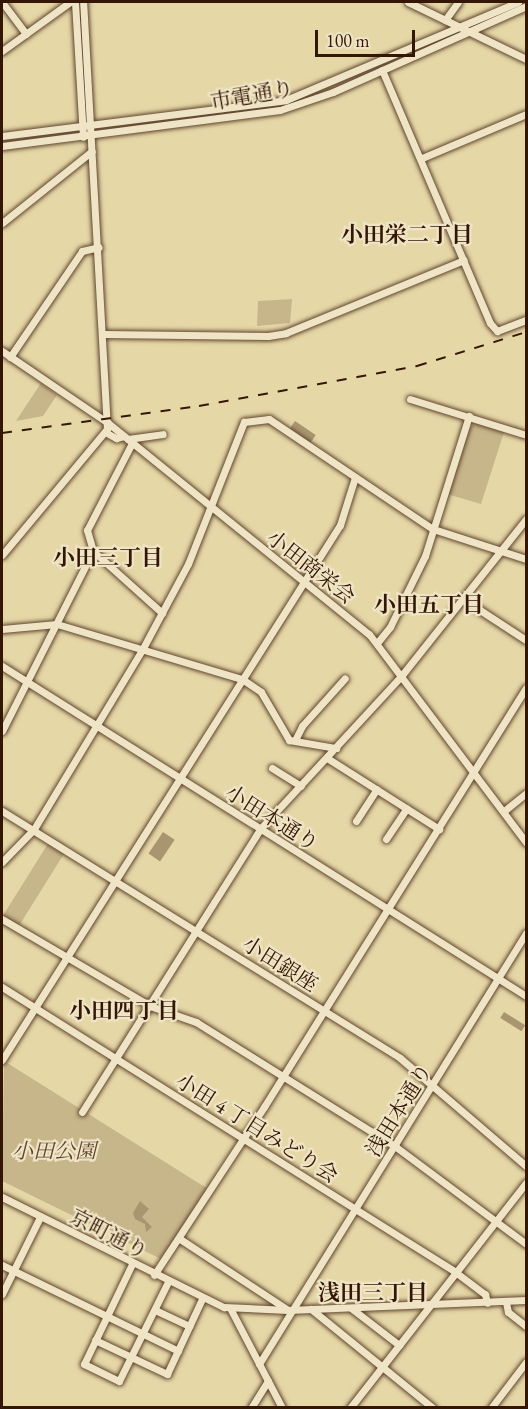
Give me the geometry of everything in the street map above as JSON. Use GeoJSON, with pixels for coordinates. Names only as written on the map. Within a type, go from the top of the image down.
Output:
{"type":"FeatureCollection","features":[{"type":"Feature","properties":{"kind":"street"},"geometry":{"type":"LineString","coordinates":[[2,2],[26,34]]}},
{"type":"Feature","properties":{"kind":"street"},"geometry":{"type":"LineString","coordinates":[[2,51],[70,2]]}},
{"type":"Feature","properties":{"kind":"street"},"geometry":{"type":"LineString","coordinates":[[75,2],[83,137]]}},
{"type":"Feature","properties":{"kind":"street"},"geometry":{"type":"LineString","coordinates":[[2,555],[105,432],[108,423],[83,2]]}},
{"type":"Feature","properties":{"kind":"street"},"geometry":{"type":"LineString","coordinates":[[408,2],[526,59]]}},
{"type":"Feature","properties":{"kind":"street"},"geometry":{"type":"LineString","coordinates":[[445,20],[458,2]]}},
{"type":"Feature","properties":{"kind":"street","name":"市電通り"},"geometry":{"type":"LineString","coordinates":[[2,136],[286,100],[518,2]]}},
{"type":"Feature","properties":{"kind":"street","name":"市電通り"},"geometry":{"type":"LineString","coordinates":[[2,146],[280,110],[382,70],[526,6]]}},
{"type":"Feature","properties":{"kind":"street"},"geometry":{"type":"LineString","coordinates":[[382,70],[495,329],[526,320]]}},
{"type":"Feature","properties":{"kind":"street"},"geometry":{"type":"LineString","coordinates":[[422,158],[526,114]]}},
{"type":"Feature","properties":{"kind":"street"},"geometry":{"type":"LineString","coordinates":[[2,223],[93,151]]}},
{"type":"Feature","properties":{"kind":"street"},"geometry":{"type":"LineString","coordinates":[[10,357],[82,251],[99,247]]}},
{"type":"Feature","properties":{"kind":"street"},"geometry":{"type":"LineString","coordinates":[[104,334],[268,336],[286,333],[464,260]]}},
{"type":"Feature","properties":{"kind":"street","name":"小田商栄会"},"geometry":{"type":"LineString","coordinates":[[2,351],[108,423],[210,509],[354,620],[377,643],[402,675],[526,842]]}},
{"type":"Feature","properties":{"kind":"street"},"geometry":{"type":"LineString","coordinates":[[410,399],[526,435]]}},
{"type":"Feature","properties":{"kind":"street"},"geometry":{"type":"LineString","coordinates":[[377,643],[390,627],[425,556],[469,416]]}},
{"type":"Feature","properties":{"kind":"street"},"geometry":{"type":"LineString","coordinates":[[2,862],[34,829],[142,650],[162,613],[210,509],[244,422],[269,419],[433,529],[526,560]]}},
{"type":"Feature","properties":{"kind":"street"},"geometry":{"type":"LineString","coordinates":[[105,432],[116,438],[128,439],[163,434]]}},
{"type":"Feature","properties":{"kind":"street"},"geometry":{"type":"LineString","coordinates":[[128,439],[87,530],[93,551],[162,613]]}},
{"type":"Feature","properties":{"kind":"street"},"geometry":{"type":"LineString","coordinates":[[2,1059],[340,525],[355,477]]}},
{"type":"Feature","properties":{"kind":"street"},"geometry":{"type":"LineString","coordinates":[[82,1112],[260,829],[402,675],[526,519]]}},
{"type":"Feature","properties":{"kind":"street"},"geometry":{"type":"LineString","coordinates":[[2,731],[29,683],[93,551]]}},
{"type":"Feature","properties":{"kind":"street"},"geometry":{"type":"LineString","coordinates":[[463,599],[526,640]]}},
{"type":"Feature","properties":{"kind":"street"},"geometry":{"type":"LineString","coordinates":[[2,629],[57,624],[242,679],[261,692],[289,740],[336,748]]}},
{"type":"Feature","properties":{"kind":"street","name":"小田本通り"},"geometry":{"type":"LineString","coordinates":[[2,666],[526,996]]}},
{"type":"Feature","properties":{"kind":"street"},"geometry":{"type":"LineString","coordinates":[[295,740],[302,726],[345,678]]}},
{"type":"Feature","properties":{"kind":"street"},"geometry":{"type":"LineString","coordinates":[[154,1275],[180,1239],[387,909],[476,773],[526,688]]}},
{"type":"Feature","properties":{"kind":"street"},"geometry":{"type":"LineString","coordinates":[[327,758],[439,829]]}},
{"type":"Feature","properties":{"kind":"street"},"geometry":{"type":"LineString","coordinates":[[272,768],[301,786]]}},
{"type":"Feature","properties":{"kind":"street"},"geometry":{"type":"LineString","coordinates":[[356,821],[377,789]]}},
{"type":"Feature","properties":{"kind":"street"},"geometry":{"type":"LineString","coordinates":[[504,811],[526,793]]}},
{"type":"Feature","properties":{"kind":"street"},"geometry":{"type":"LineString","coordinates":[[386,839],[406,808]]}},
{"type":"Feature","properties":{"kind":"street","name":"小田銀座"},"geometry":{"type":"LineString","coordinates":[[2,811],[400,1058],[526,1166]]}},
{"type":"Feature","properties":{"kind":"street"},"geometry":{"type":"LineString","coordinates":[[2,919],[65,959],[150,1006],[188,1018],[283,1076],[396,1147],[526,1244]]}},
{"type":"Feature","properties":{"kind":"street","name":"浅田本通り"},"geometry":{"type":"LineString","coordinates":[[259,1364],[434,1086],[526,933]]}},
{"type":"Feature","properties":{"kind":"street","name":"小田 4 丁目みどり会"},"geometry":{"type":"LineString","coordinates":[[2,987],[454,1271],[485,1294],[487,1303]]}},
{"type":"Feature","properties":{"kind":"street"},"geometry":{"type":"LineString","coordinates":[[350,1407],[454,1271],[526,1183]]}},
{"type":"Feature","properties":{"kind":"street","name":"京町通り"},"geometry":{"type":"LineString","coordinates":[[2,1197],[202,1299],[230,1308],[291,1310],[526,1300]]}},
{"type":"Feature","properties":{"kind":"street"},"geometry":{"type":"LineString","coordinates":[[2,1294],[40,1217]]}},
{"type":"Feature","properties":{"kind":"street"},"geometry":{"type":"LineString","coordinates":[[180,1239],[291,1310]]}},
{"type":"Feature","properties":{"kind":"street"},"geometry":{"type":"LineString","coordinates":[[132,1264],[84,1364],[119,1381],[168,1282]]}},
{"type":"Feature","properties":{"kind":"street"},"geometry":{"type":"LineString","coordinates":[[2,1265],[178,1351]]}},
{"type":"Feature","properties":{"kind":"street"},"geometry":{"type":"LineString","coordinates":[[95,1340],[167,1374],[202,1299]]}},
{"type":"Feature","properties":{"kind":"street"},"geometry":{"type":"LineString","coordinates":[[506,1302],[508,1312],[526,1326]]}},
{"type":"Feature","properties":{"kind":"street"},"geometry":{"type":"LineString","coordinates":[[230,1308],[282,1407]]}},
{"type":"Feature","properties":{"kind":"street"},"geometry":{"type":"LineString","coordinates":[[351,1308],[399,1345]]}},
{"type":"Feature","properties":{"kind":"street"},"geometry":{"type":"LineString","coordinates":[[311,1309],[433,1407]]}},
{"type":"Feature","properties":{"kind":"street"},"geometry":{"type":"LineString","coordinates":[[154,1310],[189,1326]]}},
{"type":"Feature","properties":{"kind":"street"},"geometry":{"type":"LineString","coordinates":[[491,1407],[526,1362]]}},
{"type":"Feature","properties":{"kind":"street"},"geometry":{"type":"LineString","coordinates":[[251,1407],[268,1381]]}},
{"type":"Feature","properties":{"kind":"green space"},"geometry":{"type":"Polygon","coordinates":[[[292,299],[290,323],[257,326],[258,301],[292,299]]]}},
{"type":"Feature","properties":{"kind":"green space"},"geometry":{"type":"Polygon","coordinates":[[[41,383],[57,395],[43,416],[16,421],[41,383]]]}},
{"type":"Feature","properties":{"kind":"green space"},"geometry":{"type":"Polygon","coordinates":[[[478,422],[504,432],[481,504],[447,494],[468,429],[478,422]]]}},
{"type":"Feature","properties":{"kind":"green space"},"geometry":{"type":"Polygon","coordinates":[[[49,842],[65,852],[19,926],[3,916],[49,842]]]}},
{"type":"Feature","properties":{"kind":"green space","name":"小田公園"},"geometry":{"type":"Polygon","coordinates":[[[4,1061],[208,1189],[161,1259],[2,1181],[4,1061]]]}},
{"type":"Feature","properties":{"kind":"shaded area"},"geometry":{"type":"Polygon","coordinates":[[[295,421],[316,435],[311,442],[290,428],[295,421]]]}},
{"type":"Feature","properties":{"kind":"shaded area"},"geometry":{"type":"Polygon","coordinates":[[[163,832],[175,840],[160,861],[148,854],[163,832]]]}},
{"type":"Feature","properties":{"kind":"shaded area"},"geometry":{"type":"Polygon","coordinates":[[[504,1012],[525,1025],[521,1031],[500,1018],[504,1012]]]}},
{"type":"Feature","properties":{"kind":"shaded area"},"geometry":{"type":"Polygon","coordinates":[[[140,1201],[149,1209],[142,1217],[152,1227],[146,1232],[145,1224],[135,1219],[133,1213],[140,1201]]]}},
{"type":"Feature","properties":{"kind":"railway"},"geometry":{"type":"LineString","coordinates":[[2,433],[199,406],[417,366],[526,332]]}},
{"type":"Feature","properties":{"kind":"district","name":"小田栄二丁目"},"geometry":{"type":"Point","coordinates":[407,235]}},
{"type":"Feature","properties":{"kind":"district","name":"小田三丁目"},"geometry":{"type":"Point","coordinates":[108,558]}},
{"type":"Feature","properties":{"kind":"district","name":"小田五丁目"},"geometry":{"type":"Point","coordinates":[429,605]}},
{"type":"Feature","properties":{"kind":"district","name":"小田四丁目"},"geometry":{"type":"Point","coordinates":[124,1011]}},
{"type":"Feature","properties":{"kind":"district","name":"浅田三丁目"},"geometry":{"type":"Point","coordinates":[373,1293]}}]}
